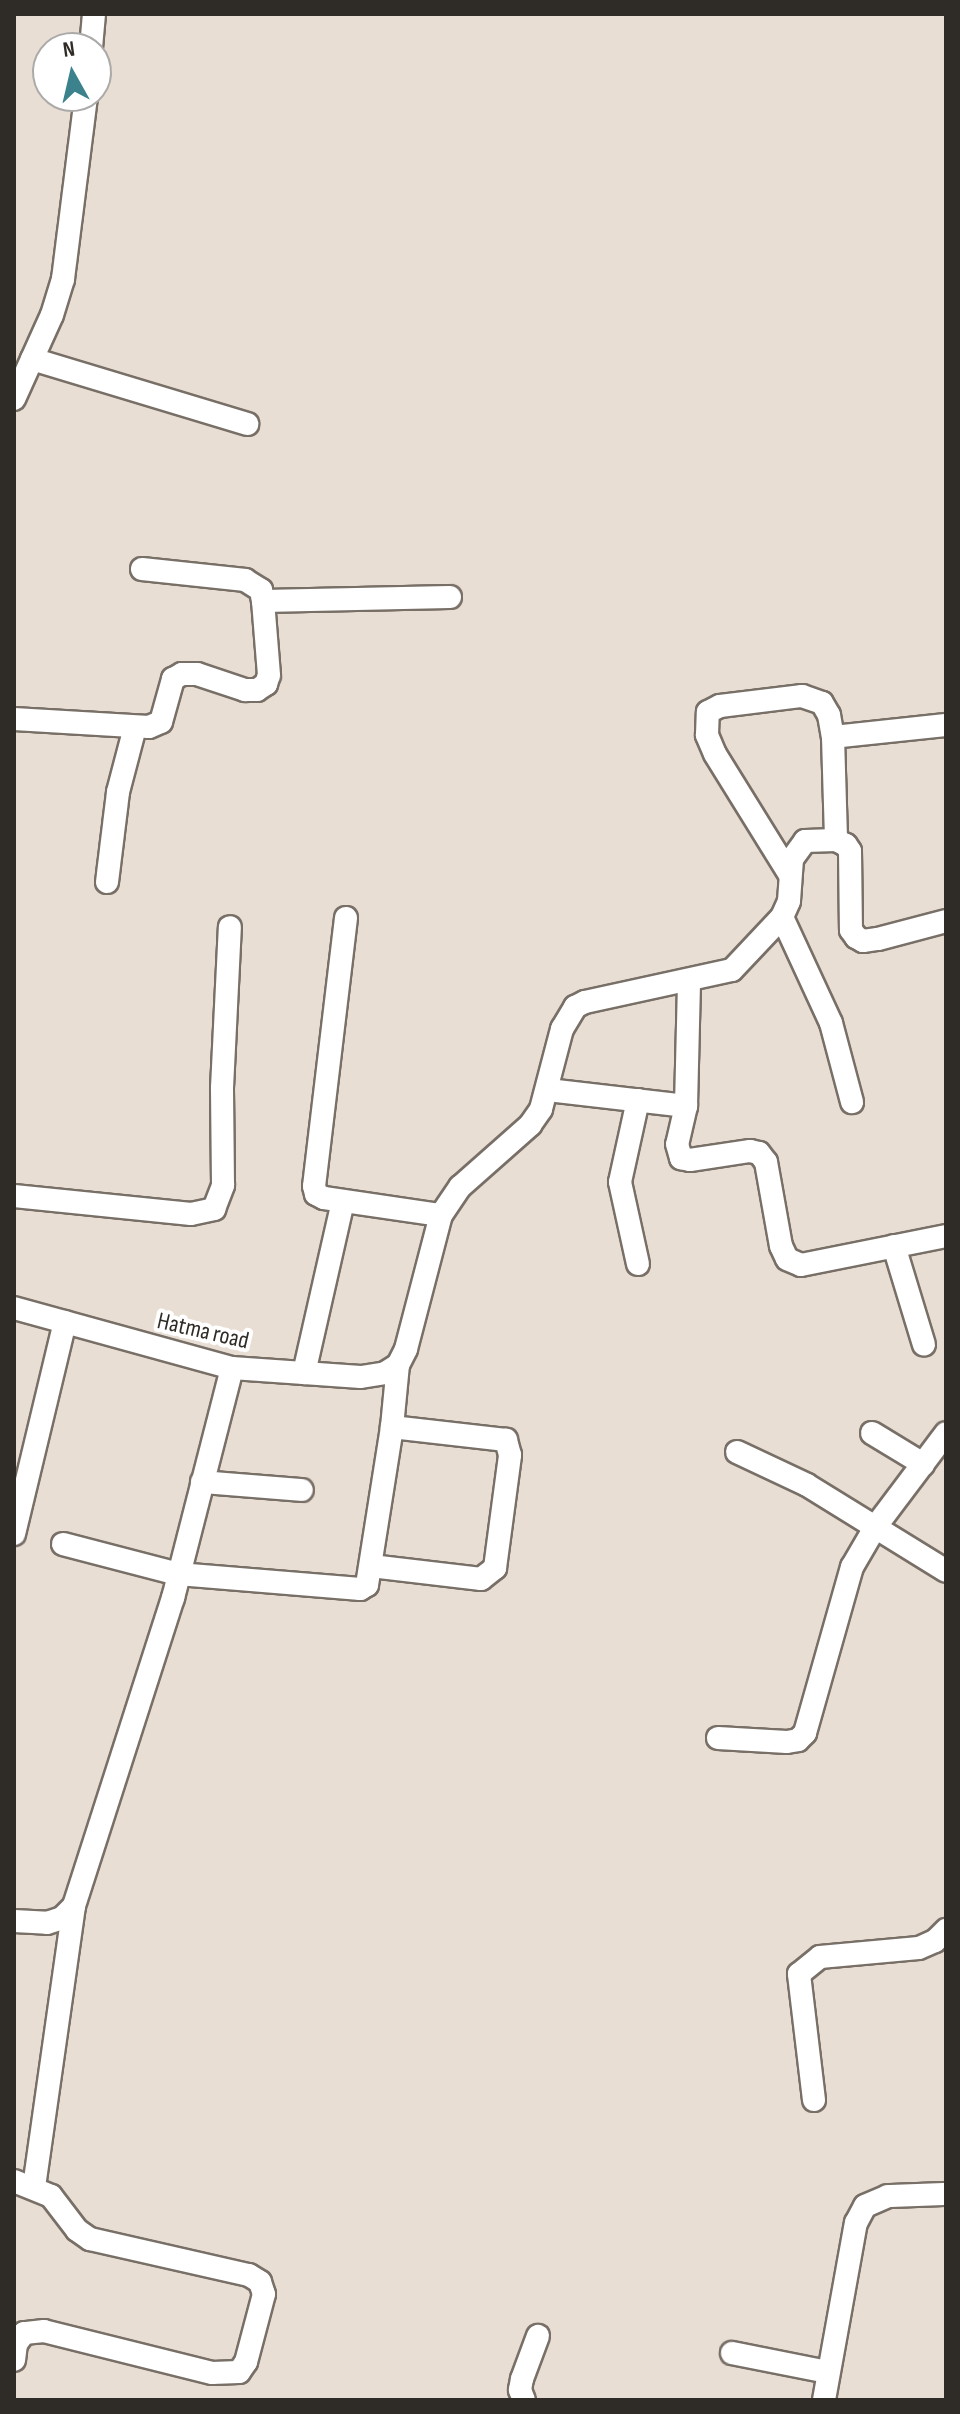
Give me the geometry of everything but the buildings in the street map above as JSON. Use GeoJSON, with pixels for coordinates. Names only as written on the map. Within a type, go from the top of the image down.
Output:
{"type":"FeatureCollection","features":[{"type":"Feature","properties":{"kind":"street"},"geometry":{"type":"LineString","coordinates":[[14,399],[63,279],[84,112]]}},
{"type":"Feature","properties":{"kind":"street"},"geometry":{"type":"LineString","coordinates":[[32,359],[247,424]]}},
{"type":"Feature","properties":{"kind":"street"},"geometry":{"type":"LineString","coordinates":[[14,719],[149,727],[161,722],[173,679],[182,674],[197,674],[245,690],[257,690],[266,684],[269,675],[261,590],[245,580],[142,569]]}},
{"type":"Feature","properties":{"kind":"street"},"geometry":{"type":"LineString","coordinates":[[263,601],[450,597]]}},
{"type":"Feature","properties":{"kind":"street"},"geometry":{"type":"LineString","coordinates":[[790,875],[715,754],[707,735],[708,712],[720,706],[802,696],[822,703],[829,715],[833,737],[836,840]]}},
{"type":"Feature","properties":{"kind":"street"},"geometry":{"type":"LineString","coordinates":[[833,737],[946,725]]}},
{"type":"Feature","properties":{"kind":"street"},"geometry":{"type":"LineString","coordinates":[[107,882],[118,792],[135,727]]}},
{"type":"Feature","properties":{"kind":"street"},"geometry":{"type":"LineString","coordinates":[[63,1544],[178,1574],[360,1589],[367,1585],[392,1427],[392,1369],[406,1349],[441,1215],[460,1187],[530,1125],[541,1109],[562,1029],[575,1007],[585,1002],[732,970],[782,917],[789,901],[795,849],[805,841],[836,840],[850,851],[851,930],[863,941],[946,921]]}},
{"type":"Feature","properties":{"kind":"street"},"geometry":{"type":"LineString","coordinates":[[782,917],[831,1023],[852,1102]]}},
{"type":"Feature","properties":{"kind":"street"},"geometry":{"type":"LineString","coordinates":[[346,918],[314,1186],[316,1194],[324,1198],[441,1215]]}},
{"type":"Feature","properties":{"kind":"street"},"geometry":{"type":"LineString","coordinates":[[14,1196],[191,1214],[214,1209],[223,1185],[222,1088],[230,927]]}},
{"type":"Feature","properties":{"kind":"street"},"geometry":{"type":"LineString","coordinates":[[689,981],[686,1106],[677,1144],[681,1158],[690,1160],[750,1151],[759,1153],[766,1162],[781,1246],[787,1259],[801,1265],[946,1236]]}},
{"type":"Feature","properties":{"kind":"street"},"geometry":{"type":"LineString","coordinates":[[548,1090],[686,1106]]}},
{"type":"Feature","properties":{"kind":"street"},"geometry":{"type":"LineString","coordinates":[[638,1100],[620,1182],[638,1264]]}},
{"type":"Feature","properties":{"kind":"street"},"geometry":{"type":"LineString","coordinates":[[304,1373],[343,1201]]}},
{"type":"Feature","properties":{"kind":"street"},"geometry":{"type":"LineString","coordinates":[[894,1246],[924,1345]]}},
{"type":"Feature","properties":{"kind":"street","name":"Hatma road"},"geometry":{"type":"LineString","coordinates":[[14,1308],[232,1368],[361,1377],[392,1369]]}},
{"type":"Feature","properties":{"kind":"street"},"geometry":{"type":"LineString","coordinates":[[14,1534],[65,1322]]}},
{"type":"Feature","properties":{"kind":"street"},"geometry":{"type":"LineString","coordinates":[[14,2360],[16,2344],[24,2333],[44,2331],[212,2373],[239,2372],[246,2362],[264,2294],[260,2282],[249,2275],[90,2239],[77,2230],[51,2196],[24,2184],[74,1906],[178,1574],[232,1368]]}},
{"type":"Feature","properties":{"kind":"street"},"geometry":{"type":"LineString","coordinates":[[371,1566],[481,1579],[495,1568],[510,1455],[506,1440],[392,1427]]}},
{"type":"Feature","properties":{"kind":"street"},"geometry":{"type":"LineString","coordinates":[[872,1433],[923,1464]]}},
{"type":"Feature","properties":{"kind":"street"},"geometry":{"type":"LineString","coordinates":[[718,1738],[787,1742],[798,1740],[805,1733],[852,1567],[876,1526],[946,1433]]}},
{"type":"Feature","properties":{"kind":"street"},"geometry":{"type":"LineString","coordinates":[[737,1452],[807,1485],[946,1571]]}},
{"type":"Feature","properties":{"kind":"street"},"geometry":{"type":"LineString","coordinates":[[202,1482],[302,1490]]}},
{"type":"Feature","properties":{"kind":"street"},"geometry":{"type":"LineString","coordinates":[[14,1921],[47,1923],[62,1918],[74,1906]]}},
{"type":"Feature","properties":{"kind":"street"},"geometry":{"type":"LineString","coordinates":[[814,2100],[799,1974],[820,1957],[919,1948],[946,1930]]}},
{"type":"Feature","properties":{"kind":"street"},"geometry":{"type":"LineString","coordinates":[[824,2400],[856,2223],[865,2206],[888,2196],[946,2194]]}},
{"type":"Feature","properties":{"kind":"street"},"geometry":{"type":"LineString","coordinates":[[524,2400],[520,2390],[522,2379],[538,2336]]}},
{"type":"Feature","properties":{"kind":"street"},"geometry":{"type":"LineString","coordinates":[[732,2353],[828,2372]]}}]}
